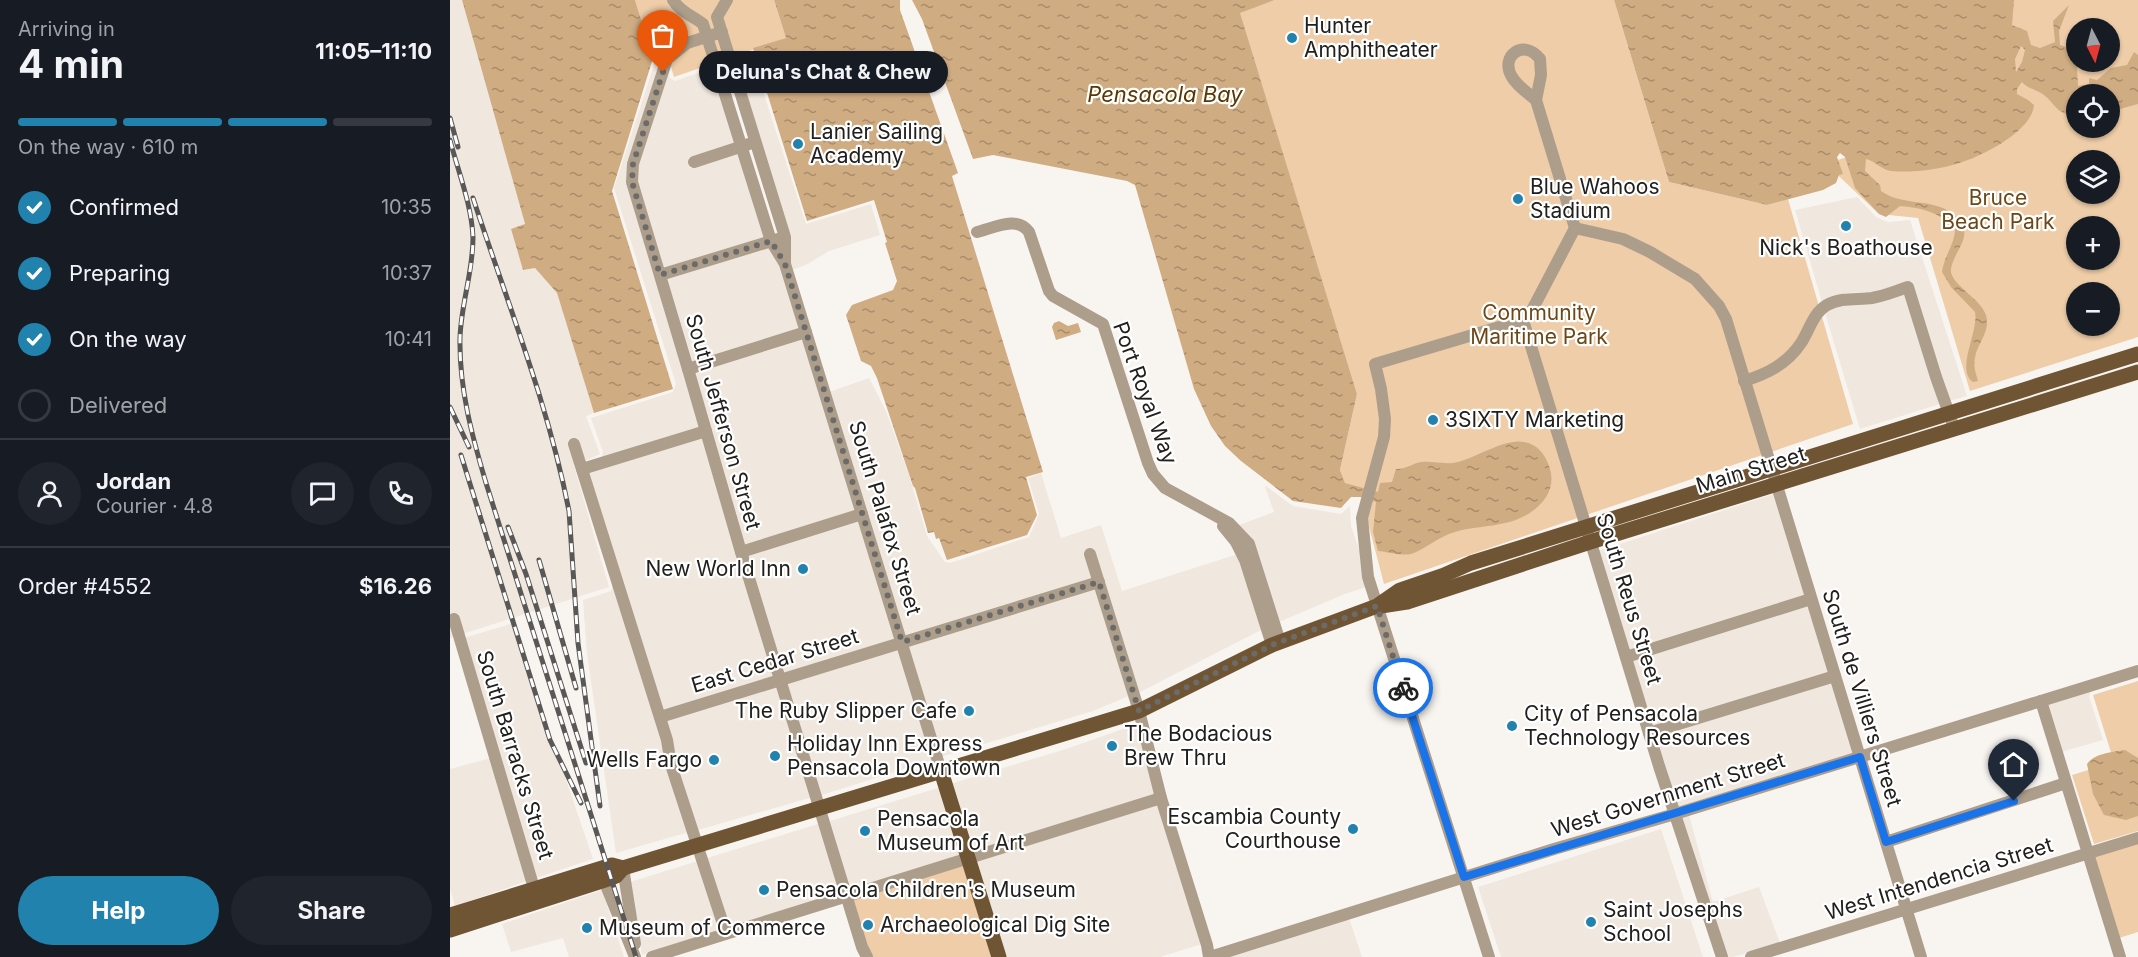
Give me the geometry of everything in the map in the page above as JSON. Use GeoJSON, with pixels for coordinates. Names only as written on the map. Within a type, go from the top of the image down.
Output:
{"type":"FeatureCollection","features":[{"type":"Feature","properties":{"kind":"main road"},"geometry":{"type":"LineString","coordinates":[[450,915],[536,895],[601,875],[612,865],[623,868],[1139,711],[1276,643],[1377,606],[1400,590],[1471,563],[2138,354]]}},
{"type":"Feature","properties":{"kind":"main road","name":"Main Street"},"geometry":{"type":"LineString","coordinates":[[1377,606],[1407,602],[1590,542],[2138,372]]}},
{"type":"Feature","properties":{"kind":"main road","name":"South Palafox Street"},"geometry":{"type":"LineString","coordinates":[[940,771],[999,957]]}},
{"type":"Feature","properties":{"kind":"main road"},"geometry":{"type":"LineString","coordinates":[[450,930],[536,895]]}},
{"type":"Feature","properties":{"kind":"street","name":"South Palafox Street"},"geometry":{"type":"LineString","coordinates":[[673,0],[676,6],[703,24],[771,241],[785,264],[940,771]]}},
{"type":"Feature","properties":{"kind":"street","name":"South Palafox Street"},"geometry":{"type":"LineString","coordinates":[[727,0],[717,18],[785,237],[785,264]]}},
{"type":"Feature","properties":{"kind":"street","name":"South Jefferson Street"},"geometry":{"type":"LineString","coordinates":[[722,32],[687,43],[667,59],[633,164],[632,182],[741,552],[821,807],[862,947],[867,957]]}},
{"type":"Feature","properties":{"kind":"street"},"geometry":{"type":"LineString","coordinates":[[1489,957],[1368,577],[1362,518],[1384,437],[1385,419],[1375,364],[1523,320],[1530,314],[1575,228],[1536,99]]}},
{"type":"Feature","properties":{"kind":"street"},"geometry":{"type":"LineString","coordinates":[[693,162],[756,142]]}},
{"type":"Feature","properties":{"kind":"street","name":"Port Royal Way"},"geometry":{"type":"LineString","coordinates":[[977,232],[1012,223],[1026,227],[1049,291],[1053,296],[1099,320],[1105,327],[1153,474],[1169,491],[1235,528],[1251,564],[1276,643]]}},
{"type":"Feature","properties":{"kind":"street","name":"South de Villiers Street"},"geometry":{"type":"LineString","coordinates":[[1575,228],[1623,239],[1695,279],[1719,306],[1726,320],[1921,957]]}},
{"type":"Feature","properties":{"kind":"street"},"geometry":{"type":"LineString","coordinates":[[660,275],[785,237]]}},
{"type":"Feature","properties":{"kind":"street"},"geometry":{"type":"LineString","coordinates":[[1744,381],[1766,375],[1790,356],[1824,306],[1847,298],[1874,298],[1908,287],[1955,429]]}},
{"type":"Feature","properties":{"kind":"street","name":"South Reus Street"},"geometry":{"type":"LineString","coordinates":[[1523,320],[1649,733],[1722,957]]}},
{"type":"Feature","properties":{"kind":"street"},"geometry":{"type":"LineString","coordinates":[[688,369],[806,332]]}},
{"type":"Feature","properties":{"kind":"street"},"geometry":{"type":"LineString","coordinates":[[582,469],[706,431]]}},
{"type":"Feature","properties":{"kind":"street"},"geometry":{"type":"LineString","coordinates":[[574,444],[667,740],[671,765],[726,933]]}},
{"type":"Feature","properties":{"kind":"street"},"geometry":{"type":"LineString","coordinates":[[741,552],[862,514]]}},
{"type":"Feature","properties":{"kind":"street"},"geometry":{"type":"LineString","coordinates":[[1090,554],[1139,711],[1161,798],[1209,957]]}},
{"type":"Feature","properties":{"kind":"street","name":"East Cedar Street"},"geometry":{"type":"LineString","coordinates":[[660,717],[1099,582]]}},
{"type":"Feature","properties":{"kind":"street"},"geometry":{"type":"LineString","coordinates":[[1626,657],[1811,599]]}},
{"type":"Feature","properties":{"kind":"street","name":"South Barracks Street"},"geometry":{"type":"LineString","coordinates":[[454,619],[536,895]]}},
{"type":"Feature","properties":{"kind":"street","name":"West Government Street"},"geometry":{"type":"LineString","coordinates":[[1209,957],[2138,671]]}},
{"type":"Feature","properties":{"kind":"street"},"geometry":{"type":"LineString","coordinates":[[1649,733],[1835,676]]}},
{"type":"Feature","properties":{"kind":"street"},"geometry":{"type":"LineString","coordinates":[[2041,701],[2120,957]]}},
{"type":"Feature","properties":{"kind":"street"},"geometry":{"type":"LineString","coordinates":[[1886,842],[2066,783]]}},
{"type":"Feature","properties":{"kind":"street"},"geometry":{"type":"LineString","coordinates":[[652,957],[1161,798]]}},
{"type":"Feature","properties":{"kind":"street","name":"West Intendencia Street"},"geometry":{"type":"LineString","coordinates":[[1751,957],[2138,838]]}},
{"type":"Feature","properties":{"kind":"street"},"geometry":{"type":"LineString","coordinates":[[623,868],[636,957]]}},
{"type":"Feature","properties":{"kind":"street"},"geometry":{"type":"LineString","coordinates":[[601,875],[636,957]]}},
{"type":"Feature","properties":{"kind":"shaded area"},"geometry":{"type":"Polygon","coordinates":[[[450,0],[462,0],[525,225],[511,229],[523,270],[535,268],[557,293],[594,413],[586,416],[600,454],[574,466],[609,587],[450,638],[450,0]]]}},
{"type":"Feature","properties":{"kind":"shaded area"},"geometry":{"type":"Polygon","coordinates":[[[751,54],[806,224],[871,204],[880,235],[829,251],[808,264],[792,270],[735,60],[751,54]]]}},
{"type":"Feature","properties":{"kind":"shaded area"},"geometry":{"type":"Polygon","coordinates":[[[655,62],[660,65],[629,162],[700,427],[601,458],[603,452],[591,418],[673,392],[676,384],[614,188],[655,62]]]}},
{"type":"Feature","properties":{"kind":"shaded area"},"geometry":{"type":"Polygon","coordinates":[[[712,68],[735,142],[688,158],[690,168],[739,153],[765,237],[663,268],[637,182],[638,165],[668,72],[670,78],[675,81],[712,68]]]}},
{"type":"Feature","properties":{"kind":"shaded area"},"geometry":{"type":"Polygon","coordinates":[[[1857,197],[1876,217],[1885,221],[1910,220],[1967,396],[1949,401],[1911,281],[1873,292],[1846,293],[1822,302],[1795,210],[1857,197]]]}},
{"type":"Feature","properties":{"kind":"shaded area"},"geometry":{"type":"Polygon","coordinates":[[[769,247],[780,266],[800,328],[691,362],[666,279],[769,247]]]}},
{"type":"Feature","properties":{"kind":"shaded area"},"geometry":{"type":"Polygon","coordinates":[[[1905,294],[1940,404],[1860,429],[1825,313],[1835,307],[1905,294]]]}},
{"type":"Feature","properties":{"kind":"shaded area"},"geometry":{"type":"Polygon","coordinates":[[[803,339],[856,511],[744,545],[694,372],[803,339]]]}},
{"type":"Feature","properties":{"kind":"shaded area"},"geometry":{"type":"Polygon","coordinates":[[[869,378],[886,411],[909,475],[927,536],[945,562],[950,563],[1029,537],[1039,514],[1028,478],[1041,473],[1061,538],[1101,525],[1122,591],[1238,554],[1263,629],[1138,693],[1093,548],[1084,551],[1093,578],[904,636],[829,392],[869,378]]]}},
{"type":"Feature","properties":{"kind":"shaded area"},"geometry":{"type":"Polygon","coordinates":[[[703,437],[774,676],[663,710],[588,473],[703,437]]]}},
{"type":"Feature","properties":{"kind":"shaded area"},"geometry":{"type":"Polygon","coordinates":[[[1266,486],[1293,506],[1341,514],[1350,506],[1351,526],[1360,552],[1366,587],[1279,622],[1253,542],[1239,525],[1274,512],[1266,486]]]}},
{"type":"Feature","properties":{"kind":"shaded area"},"geometry":{"type":"Polygon","coordinates":[[[1774,494],[1805,595],[1629,651],[1598,551],[1774,494]]]}},
{"type":"Feature","properties":{"kind":"shaded area"},"geometry":{"type":"Polygon","coordinates":[[[859,521],[895,639],[783,673],[747,555],[859,521]]]}},
{"type":"Feature","properties":{"kind":"shaded area"},"geometry":{"type":"Polygon","coordinates":[[[613,585],[689,832],[616,853],[587,654],[583,600],[611,591],[613,585]]]}},
{"type":"Feature","properties":{"kind":"shaded area"},"geometry":{"type":"Polygon","coordinates":[[[1096,588],[1129,696],[1093,711],[941,757],[907,646],[1096,588]]]}},
{"type":"Feature","properties":{"kind":"shaded area"},"geometry":{"type":"Polygon","coordinates":[[[1808,606],[1854,753],[1678,807],[1632,661],[1808,606]]]}},
{"type":"Feature","properties":{"kind":"shaded area"},"geometry":{"type":"Polygon","coordinates":[[[513,623],[593,859],[536,878],[464,638],[513,623]]]}},
{"type":"Feature","properties":{"kind":"shaded area"},"geometry":{"type":"Polygon","coordinates":[[[899,649],[932,760],[822,795],[787,683],[899,649]]]}},
{"type":"Feature","properties":{"kind":"shaded area"},"geometry":{"type":"Polygon","coordinates":[[[778,686],[813,797],[698,830],[676,763],[666,720],[778,686]]]}},
{"type":"Feature","properties":{"kind":"shaded area"},"geometry":{"type":"Polygon","coordinates":[[[2091,691],[2089,696],[2103,740],[2061,752],[2047,705],[2091,691]]]}},
{"type":"Feature","properties":{"kind":"shaded area"},"geometry":{"type":"Polygon","coordinates":[[[1137,724],[1155,795],[971,852],[950,784],[1066,749],[1137,724]]]}},
{"type":"Feature","properties":{"kind":"shaded area"},"geometry":{"type":"Polygon","coordinates":[[[491,758],[527,881],[455,906],[450,888],[450,769],[491,758]]]}},
{"type":"Feature","properties":{"kind":"shaded area"},"geometry":{"type":"Polygon","coordinates":[[[941,787],[962,855],[850,889],[830,821],[941,787]]]}},
{"type":"Feature","properties":{"kind":"shaded area"},"geometry":{"type":"Polygon","coordinates":[[[1158,805],[1202,944],[1160,957],[1003,957],[974,862],[1158,805]]]}},
{"type":"Feature","properties":{"kind":"shaded area"},"geometry":{"type":"Polygon","coordinates":[[[1689,815],[1713,902],[1759,887],[1780,943],[1727,957],[1681,818],[1689,815]]]}},
{"type":"Feature","properties":{"kind":"shaded area"},"geometry":{"type":"Polygon","coordinates":[[[821,823],[841,891],[642,955],[630,882],[821,823]]]}},
{"type":"Feature","properties":{"kind":"shaded area","name":"Saint Josephs School"},"geometry":{"type":"Polygon","coordinates":[[[1661,829],[1703,957],[1501,957],[1478,887],[1661,829]]]}},
{"type":"Feature","properties":{"kind":"shaded area"},"geometry":{"type":"Polygon","coordinates":[[[602,890],[624,957],[569,957],[563,938],[511,952],[502,924],[602,890]]]}},
{"type":"Feature","properties":{"kind":"shaded area"},"geometry":{"type":"Polygon","coordinates":[[[1349,918],[1362,957],[1225,957],[1349,918]]]}},
{"type":"Feature","properties":{"kind":"green space"},"geometry":{"type":"Polygon","coordinates":[[[635,0],[774,0],[786,38],[674,77],[671,67],[653,58],[635,0]]]}},
{"type":"Feature","properties":{"kind":"green space","name":"Community Maritime Park"},"geometry":{"type":"Polygon","coordinates":[[[1275,0],[1614,0],[1669,182],[1767,205],[1788,199],[1853,424],[1384,584],[1359,488],[1345,484],[1340,470],[1357,394],[1239,12],[1275,0]]]}},
{"type":"Feature","properties":{"kind":"green space","name":"Bruce Beach Park"},"geometry":{"type":"Polygon","coordinates":[[[1990,0],[2138,0],[2138,337],[1970,391],[1918,218],[1879,214],[1826,164],[1879,146],[1990,0]]]}},
{"type":"Feature","properties":{"kind":"green space"},"geometry":{"type":"Polygon","coordinates":[[[2138,681],[2138,831],[2094,844],[2072,775],[2114,762],[2093,695],[2138,681]]]}},
{"type":"Feature","properties":{"kind":"green space"},"geometry":{"type":"Polygon","coordinates":[[[2138,843],[2138,932],[2119,938],[2094,857],[2138,843]]]}},
{"type":"Feature","properties":{"kind":"green space"},"geometry":{"type":"Polygon","coordinates":[[[968,858],[998,957],[867,957],[847,895],[968,858]]]}},
{"type":"Feature","properties":{"kind":"water"},"geometry":{"type":"Polygon","coordinates":[[[462,0],[635,0],[653,58],[612,191],[673,389],[594,413],[557,293],[535,268],[523,270],[511,229],[525,224],[462,0]]]}},
{"type":"Feature","properties":{"kind":"water"},"geometry":{"type":"Polygon","coordinates":[[[774,0],[900,0],[900,10],[958,173],[952,176],[1043,472],[1026,477],[1037,515],[1027,535],[947,560],[939,538],[936,539],[934,532],[928,533],[877,378],[871,366],[861,361],[846,315],[852,305],[893,290],[897,281],[885,243],[887,242],[874,200],[807,221],[753,48],[786,38],[774,0]]]}},
{"type":"Feature","properties":{"kind":"water","name":"Pensacola Bay"},"geometry":{"type":"Polygon","coordinates":[[[912,0],[1275,0],[1240,13],[1357,394],[1340,470],[1345,483],[1378,492],[1380,483],[1392,482],[1396,469],[1422,462],[1458,462],[1500,445],[1524,442],[1540,450],[1549,466],[1551,487],[1541,504],[1525,516],[1515,520],[1455,532],[1414,553],[1396,554],[1378,551],[1373,532],[1376,502],[1361,497],[1351,497],[1341,508],[1293,501],[1241,461],[1225,446],[1211,426],[1194,389],[1135,185],[1127,181],[993,155],[973,159],[922,19],[912,0]]]}},
{"type":"Feature","properties":{"kind":"water"},"geometry":{"type":"Polygon","coordinates":[[[1614,0],[2014,0],[2012,25],[2027,31],[2031,45],[2040,48],[2055,42],[2053,21],[2069,5],[2059,31],[2060,45],[2066,47],[2066,72],[2077,72],[2078,84],[2066,84],[2066,114],[2058,110],[2044,95],[2022,82],[2017,89],[2017,94],[2034,105],[2031,115],[2015,134],[1978,156],[1932,169],[1899,172],[1888,170],[1866,159],[1865,171],[1880,185],[1881,191],[1900,199],[1940,207],[1958,218],[1963,225],[1964,238],[1951,269],[1955,280],[1978,302],[1986,315],[1987,327],[1974,361],[1978,381],[1973,382],[1966,368],[1974,330],[1975,312],[1951,287],[1942,272],[1955,229],[1937,215],[1916,208],[1900,206],[1886,217],[1879,214],[1855,188],[1845,157],[1840,153],[1837,157],[1843,174],[1839,175],[1836,183],[1823,190],[1767,205],[1669,182],[1614,0]],[[2021,46],[2015,59],[2016,72],[2025,50],[2021,46]]]}},
{"type":"Feature","properties":{"kind":"water"},"geometry":{"type":"Polygon","coordinates":[[[2134,52],[2138,55],[2138,104],[2120,109],[2120,84],[2089,84],[2089,78],[2097,80],[2106,72],[2120,72],[2120,66],[2127,65],[2134,52]]]}},
{"type":"Feature","properties":{"kind":"water"},"geometry":{"type":"Polygon","coordinates":[[[1059,321],[1068,326],[1078,323],[1081,332],[1056,340],[1052,327],[1059,321]]]}},
{"type":"Feature","properties":{"kind":"water"},"geometry":{"type":"Polygon","coordinates":[[[2125,750],[2138,758],[2138,816],[2126,820],[2104,815],[2093,794],[2087,764],[2099,755],[2125,750]]]}},
{"type":"Feature","properties":{"kind":"railway"},"geometry":{"type":"LineString","coordinates":[[450,118],[458,147]]}},
{"type":"Feature","properties":{"kind":"railway"},"geometry":{"type":"LineString","coordinates":[[450,140],[467,201],[473,238],[460,338],[464,393],[471,430],[636,957]]}},
{"type":"Feature","properties":{"kind":"railway"},"geometry":{"type":"LineString","coordinates":[[473,198],[550,431],[569,511],[578,643],[600,806]]}},
{"type":"Feature","properties":{"kind":"railway"},"geometry":{"type":"LineString","coordinates":[[450,407],[469,447]]}},
{"type":"Feature","properties":{"kind":"railway"},"geometry":{"type":"LineString","coordinates":[[461,455],[550,740],[581,803]]}},
{"type":"Feature","properties":{"kind":"railway"},"geometry":{"type":"LineString","coordinates":[[508,527],[526,574],[586,763]]}},
{"type":"Feature","properties":{"kind":"railway"},"geometry":{"type":"LineString","coordinates":[[539,560],[576,688]]}},
{"type":"Feature","properties":{"kind":"way so far"},"geometry":{"type":"LineString","coordinates":[[663,72],[633,164],[632,182],[660,275],[771,241],[785,264],[902,642],[1099,582],[1139,711],[1272,645],[1377,606],[1403,688]]}},
{"type":"Feature","properties":{"kind":"place","name":"Hunter Amphitheater"},"geometry":{"type":"Point","coordinates":[1292,38]}},
{"type":"Feature","properties":{"kind":"place","name":"Deluna's Chat & Chew"},"geometry":{"type":"Point","coordinates":[663,72]}},
{"type":"Feature","properties":{"kind":"place","name":"Lanier Sailing Academy"},"geometry":{"type":"Point","coordinates":[798,144]}},
{"type":"Feature","properties":{"kind":"place","name":"Blue Wahoos Stadium"},"geometry":{"type":"Point","coordinates":[1518,199]}},
{"type":"Feature","properties":{"kind":"place","name":"Nick's Boathouse"},"geometry":{"type":"Point","coordinates":[1846,226]}},
{"type":"Feature","properties":{"kind":"place","name":"3SIXTY Marketing"},"geometry":{"type":"Point","coordinates":[1433,420]}},
{"type":"Feature","properties":{"kind":"place","name":"New World Inn"},"geometry":{"type":"Point","coordinates":[803,569]}},
{"type":"Feature","properties":{"kind":"place","name":"The Ruby Slipper Cafe"},"geometry":{"type":"Point","coordinates":[969,711]}},
{"type":"Feature","properties":{"kind":"place","name":"City of Pensacola Technology Resources"},"geometry":{"type":"Point","coordinates":[1512,726]}},
{"type":"Feature","properties":{"kind":"place","name":"The Bodacious Brew Thru"},"geometry":{"type":"Point","coordinates":[1112,746]}},
{"type":"Feature","properties":{"kind":"place","name":"Holiday Inn Express Pensacola Downtown"},"geometry":{"type":"Point","coordinates":[775,756]}},
{"type":"Feature","properties":{"kind":"place","name":"Wells Fargo"},"geometry":{"type":"Point","coordinates":[714,760]}},
{"type":"Feature","properties":{"kind":"place","name":"Escambia County Courthouse"},"geometry":{"type":"Point","coordinates":[1353,829]}},
{"type":"Feature","properties":{"kind":"place","name":"Pensacola Museum of Art"},"geometry":{"type":"Point","coordinates":[865,831]}},
{"type":"Feature","properties":{"kind":"place","name":"Pensacola Children's Museum"},"geometry":{"type":"Point","coordinates":[764,890]}},
{"type":"Feature","properties":{"kind":"place","name":"Saint Josephs School"},"geometry":{"type":"Point","coordinates":[1591,922]}},
{"type":"Feature","properties":{"kind":"place","name":"Archaeological Dig Site"},"geometry":{"type":"Point","coordinates":[868,925]}},
{"type":"Feature","properties":{"kind":"place","name":"Museum of Commerce"},"geometry":{"type":"Point","coordinates":[587,928]}},
{"type":"Feature","properties":{"kind":"route"},"geometry":{"type":"LineString","coordinates":[[1403,688],[1464,877],[1860,757],[1886,842],[2014,801]]}}]}
